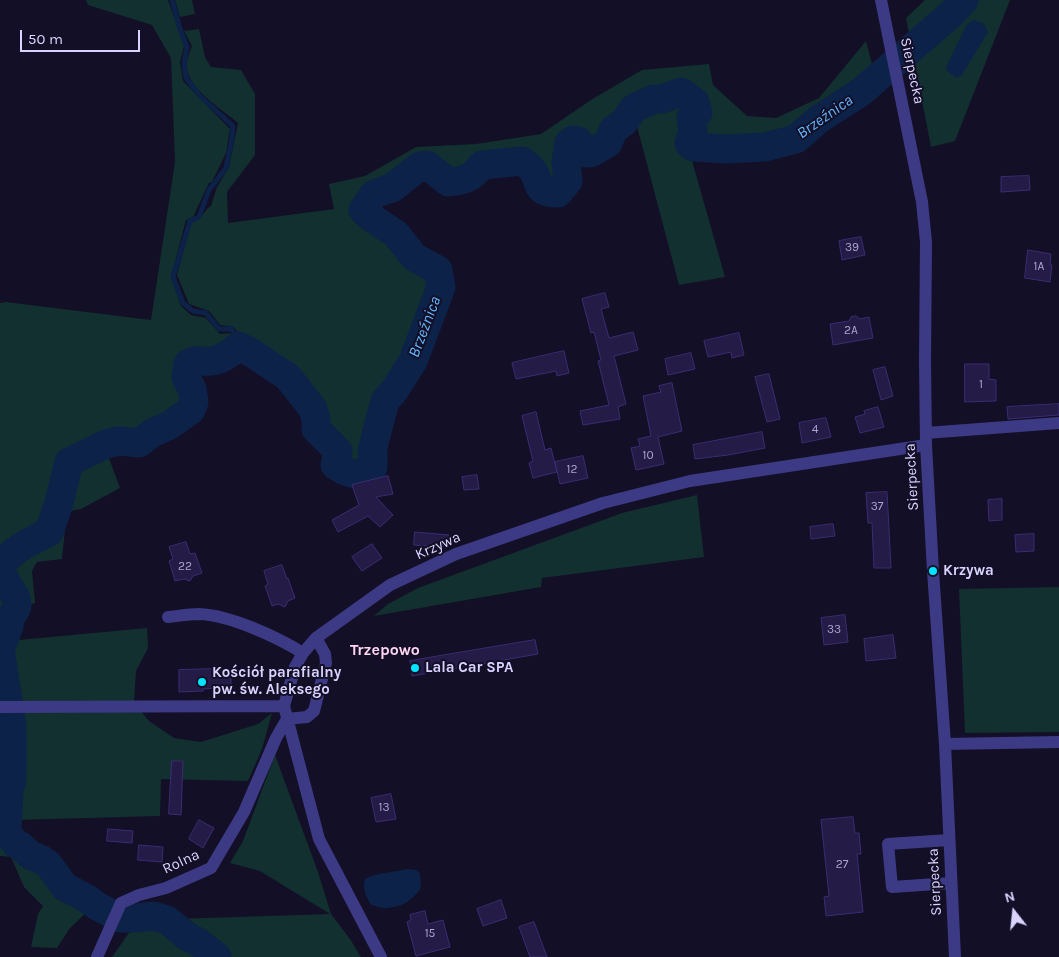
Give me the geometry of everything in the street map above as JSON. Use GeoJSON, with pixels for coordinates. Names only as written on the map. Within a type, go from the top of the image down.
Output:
{"type":"FeatureCollection","features":[{"type":"Feature","properties":{"kind":"street","name":"Sierpecka"},"geometry":{"type":"LineString","coordinates":[[881,0],[922,202],[926,242],[926,439],[955,957]]}},
{"type":"Feature","properties":{"kind":"street","name":"Krzywa"},"geometry":{"type":"LineString","coordinates":[[381,957],[319,839],[284,706],[295,667],[303,653],[316,638],[390,585],[456,554],[603,503],[690,481],[926,439],[1059,423]]}},
{"type":"Feature","properties":{"kind":"street"},"geometry":{"type":"LineString","coordinates":[[168,617],[198,614],[218,616],[288,644],[303,653]]}},
{"type":"Feature","properties":{"kind":"street"},"geometry":{"type":"LineString","coordinates":[[287,720],[307,717],[314,711],[326,663],[325,654],[316,638]]}},
{"type":"Feature","properties":{"kind":"street"},"geometry":{"type":"LineString","coordinates":[[0,707],[284,706]]}},
{"type":"Feature","properties":{"kind":"street","name":"Rolna"},"geometry":{"type":"LineString","coordinates":[[97,957],[121,903],[139,895],[166,888],[211,868],[244,812],[276,738],[287,720]]}},
{"type":"Feature","properties":{"kind":"street"},"geometry":{"type":"LineString","coordinates":[[944,744],[1059,742]]}},
{"type":"Feature","properties":{"kind":"street"},"geometry":{"type":"LineString","coordinates":[[949,840],[888,844],[892,886],[951,883]]}},
{"type":"Feature","properties":{"kind":"green space"},"geometry":{"type":"Polygon","coordinates":[[[86,0],[168,0],[184,46],[180,62],[183,81],[230,129],[226,153],[212,182],[209,183],[193,217],[186,220],[171,277],[181,306],[191,315],[206,318],[220,334],[230,333],[233,342],[215,356],[186,358],[181,378],[190,391],[191,401],[186,408],[173,418],[137,441],[109,433],[107,439],[64,458],[58,495],[46,531],[26,539],[15,548],[0,555],[0,303],[6,302],[151,320],[175,162],[171,58],[152,25],[88,5],[86,0]]]}},
{"type":"Feature","properties":{"kind":"green space"},"geometry":{"type":"Polygon","coordinates":[[[175,0],[192,0],[195,14],[180,17],[175,0]]]}},
{"type":"Feature","properties":{"kind":"green space"},"geometry":{"type":"Polygon","coordinates":[[[925,0],[1010,0],[955,141],[931,147],[906,18],[925,0]]]}},
{"type":"Feature","properties":{"kind":"green space"},"geometry":{"type":"Polygon","coordinates":[[[199,29],[205,57],[211,67],[241,70],[255,94],[255,155],[227,192],[228,223],[334,209],[329,184],[365,176],[416,147],[476,144],[541,134],[594,98],[642,70],[709,64],[713,85],[747,116],[776,118],[819,98],[866,41],[873,68],[869,76],[794,134],[760,142],[693,143],[696,131],[694,118],[700,114],[699,102],[684,88],[664,96],[652,97],[630,107],[610,129],[605,141],[586,150],[583,149],[580,138],[570,137],[566,142],[561,164],[565,180],[556,190],[549,191],[541,185],[536,169],[523,158],[484,161],[471,172],[458,177],[445,176],[433,165],[423,161],[387,187],[371,191],[361,205],[359,214],[394,237],[411,260],[435,271],[438,284],[410,360],[393,388],[381,402],[370,446],[371,462],[365,468],[348,471],[340,463],[342,455],[339,447],[319,427],[321,418],[316,407],[289,371],[272,364],[258,355],[244,342],[234,327],[220,325],[209,311],[189,304],[177,275],[191,223],[199,219],[211,206],[217,187],[229,167],[238,123],[197,88],[187,70],[187,61],[192,46],[184,31],[199,29]]]}},
{"type":"Feature","properties":{"kind":"green space"},"geometry":{"type":"Polygon","coordinates":[[[680,96],[693,103],[695,112],[688,116],[688,131],[684,144],[689,150],[725,277],[679,285],[634,115],[637,109],[654,101],[664,104],[680,96]]]}},
{"type":"Feature","properties":{"kind":"green space"},"geometry":{"type":"Polygon","coordinates":[[[106,450],[120,488],[81,509],[60,513],[73,463],[106,450]]]}},
{"type":"Feature","properties":{"kind":"green space"},"geometry":{"type":"Polygon","coordinates":[[[697,495],[704,557],[542,578],[541,587],[374,616],[388,604],[418,588],[622,513],[697,495]]]}},
{"type":"Feature","properties":{"kind":"green space"},"geometry":{"type":"Polygon","coordinates":[[[56,526],[65,530],[62,559],[37,562],[32,571],[35,603],[21,608],[20,596],[8,580],[4,570],[5,565],[17,552],[52,535],[56,526]]]}},
{"type":"Feature","properties":{"kind":"green space"},"geometry":{"type":"Polygon","coordinates":[[[0,581],[13,599],[14,608],[6,618],[6,627],[0,638],[0,581]]]}},
{"type":"Feature","properties":{"kind":"green space"},"geometry":{"type":"Polygon","coordinates":[[[1059,587],[1059,732],[965,733],[959,589],[1059,587]]]}},
{"type":"Feature","properties":{"kind":"green space"},"geometry":{"type":"Polygon","coordinates":[[[147,628],[148,648],[136,671],[134,703],[149,721],[174,738],[201,742],[258,724],[272,713],[262,749],[248,781],[161,779],[160,816],[14,820],[11,798],[17,785],[21,723],[4,657],[8,641],[147,628]]]}},
{"type":"Feature","properties":{"kind":"green space"},"geometry":{"type":"Polygon","coordinates":[[[0,668],[5,694],[4,713],[7,751],[5,814],[0,830],[0,668]]]}},
{"type":"Feature","properties":{"kind":"green space"},"geometry":{"type":"Polygon","coordinates":[[[275,755],[318,872],[331,914],[361,957],[224,957],[174,919],[330,914],[260,871],[230,863],[243,841],[275,755]]]}},
{"type":"Feature","properties":{"kind":"green space"},"geometry":{"type":"Polygon","coordinates":[[[0,831],[15,850],[19,850],[27,859],[39,862],[55,880],[59,888],[72,894],[90,909],[70,928],[57,948],[31,947],[38,914],[43,906],[24,887],[11,857],[0,856],[0,831]]]}},
{"type":"Feature","properties":{"kind":"green space"},"geometry":{"type":"Polygon","coordinates":[[[150,922],[162,923],[184,944],[191,943],[208,957],[112,957],[133,927],[150,922]]]}},
{"type":"Feature","properties":{"kind":"water"},"geometry":{"type":"Polygon","coordinates":[[[974,20],[984,24],[988,32],[962,75],[957,78],[948,72],[946,67],[967,24],[974,20]]]}},
{"type":"Feature","properties":{"kind":"water"},"geometry":{"type":"Polygon","coordinates":[[[408,869],[417,870],[420,874],[421,888],[414,896],[407,902],[392,907],[383,908],[371,905],[364,889],[365,879],[374,875],[408,869]]]}},
{"type":"Feature","properties":{"kind":"building"},"geometry":{"type":"Polygon","coordinates":[[[1029,176],[1030,190],[1001,192],[1001,177],[1029,176]]]}},
{"type":"Feature","properties":{"kind":"building"},"geometry":{"type":"Polygon","coordinates":[[[861,237],[865,255],[842,260],[839,241],[861,237]]]}},
{"type":"Feature","properties":{"kind":"building"},"geometry":{"type":"Polygon","coordinates":[[[1028,250],[1051,254],[1050,282],[1025,278],[1028,250]]]}},
{"type":"Feature","properties":{"kind":"building"},"geometry":{"type":"Polygon","coordinates":[[[605,293],[609,307],[601,309],[609,338],[633,332],[638,350],[614,356],[626,404],[618,407],[620,419],[583,425],[580,411],[609,405],[598,361],[601,360],[594,332],[591,333],[582,299],[605,293]]]}},
{"type":"Feature","properties":{"kind":"building"},"geometry":{"type":"Polygon","coordinates":[[[856,316],[860,319],[869,317],[873,338],[833,345],[830,324],[849,321],[851,317],[856,316]]]}},
{"type":"Feature","properties":{"kind":"building"},"geometry":{"type":"Polygon","coordinates":[[[739,333],[744,355],[732,358],[731,352],[708,357],[704,341],[739,333]]]}},
{"type":"Feature","properties":{"kind":"building"},"geometry":{"type":"Polygon","coordinates":[[[564,351],[569,373],[557,376],[556,371],[516,379],[512,363],[564,351]]]}},
{"type":"Feature","properties":{"kind":"building"},"geometry":{"type":"Polygon","coordinates":[[[691,353],[695,369],[668,375],[665,359],[691,353]]]}},
{"type":"Feature","properties":{"kind":"building"},"geometry":{"type":"Polygon","coordinates":[[[965,364],[989,364],[989,379],[996,380],[996,401],[965,402],[965,364]]]}},
{"type":"Feature","properties":{"kind":"building"},"geometry":{"type":"Polygon","coordinates":[[[885,367],[893,396],[881,400],[873,370],[885,367]]]}},
{"type":"Feature","properties":{"kind":"building"},"geometry":{"type":"Polygon","coordinates":[[[769,374],[780,419],[767,422],[755,377],[769,374]]]}},
{"type":"Feature","properties":{"kind":"building"},"geometry":{"type":"Polygon","coordinates":[[[672,383],[682,431],[658,437],[664,464],[636,470],[631,448],[640,446],[638,439],[651,436],[643,396],[661,392],[659,386],[672,383]]]}},
{"type":"Feature","properties":{"kind":"building"},"geometry":{"type":"Polygon","coordinates":[[[1059,404],[1059,415],[1008,419],[1007,407],[1059,404]]]}},
{"type":"Feature","properties":{"kind":"building"},"geometry":{"type":"Polygon","coordinates":[[[878,407],[884,427],[860,433],[855,417],[865,414],[864,411],[878,407]]]}},
{"type":"Feature","properties":{"kind":"building"},"geometry":{"type":"Polygon","coordinates":[[[536,412],[545,450],[551,448],[557,472],[533,478],[529,463],[533,461],[522,416],[536,412]]]}},
{"type":"Feature","properties":{"kind":"building"},"geometry":{"type":"Polygon","coordinates":[[[826,418],[831,437],[802,443],[799,423],[826,418]]]}},
{"type":"Feature","properties":{"kind":"building"},"geometry":{"type":"Polygon","coordinates":[[[762,432],[765,448],[695,459],[693,445],[762,432]]]}},
{"type":"Feature","properties":{"kind":"building"},"geometry":{"type":"Polygon","coordinates":[[[583,456],[588,478],[560,484],[555,462],[583,456]]]}},
{"type":"Feature","properties":{"kind":"building"},"geometry":{"type":"Polygon","coordinates":[[[477,475],[479,489],[464,490],[462,477],[477,475]]]}},
{"type":"Feature","properties":{"kind":"building"},"geometry":{"type":"Polygon","coordinates":[[[388,476],[393,494],[376,497],[393,515],[380,527],[368,516],[338,532],[332,520],[359,505],[352,485],[388,476]]]}},
{"type":"Feature","properties":{"kind":"building"},"geometry":{"type":"Polygon","coordinates":[[[887,492],[891,568],[874,568],[872,523],[868,523],[866,493],[887,492]]]}},
{"type":"Feature","properties":{"kind":"building"},"geometry":{"type":"Polygon","coordinates":[[[1002,499],[1002,520],[989,521],[988,500],[1002,499]]]}},
{"type":"Feature","properties":{"kind":"building"},"geometry":{"type":"Polygon","coordinates":[[[833,524],[835,536],[811,539],[810,527],[833,524]]]}},
{"type":"Feature","properties":{"kind":"building"},"geometry":{"type":"Polygon","coordinates":[[[415,532],[449,535],[448,547],[414,545],[415,532]]]}},
{"type":"Feature","properties":{"kind":"building"},"geometry":{"type":"Polygon","coordinates":[[[1034,534],[1034,551],[1016,552],[1015,535],[1034,534]]]}},
{"type":"Feature","properties":{"kind":"building"},"geometry":{"type":"Polygon","coordinates":[[[186,542],[190,554],[195,553],[202,573],[193,576],[190,581],[184,579],[175,581],[169,561],[173,559],[169,547],[186,542]]]}},
{"type":"Feature","properties":{"kind":"building"},"geometry":{"type":"Polygon","coordinates":[[[372,544],[382,558],[362,571],[352,557],[372,544]]]}},
{"type":"Feature","properties":{"kind":"building"},"geometry":{"type":"Polygon","coordinates":[[[282,565],[295,598],[288,601],[285,607],[278,604],[272,606],[265,586],[268,584],[264,571],[282,565]]]}},
{"type":"Feature","properties":{"kind":"building"},"geometry":{"type":"Polygon","coordinates":[[[845,615],[848,642],[824,645],[821,618],[845,615]]]}},
{"type":"Feature","properties":{"kind":"building"},"geometry":{"type":"Polygon","coordinates":[[[893,635],[896,658],[866,661],[864,639],[893,635]]]}},
{"type":"Feature","properties":{"kind":"building"},"geometry":{"type":"Polygon","coordinates":[[[535,640],[538,654],[412,676],[410,661],[535,640]]]}},
{"type":"Feature","properties":{"kind":"building","name":"Kościół parafialny pw. św. Aleksego"},"geometry":{"type":"Polygon","coordinates":[[[215,669],[215,672],[231,672],[231,687],[179,692],[179,670],[215,669]]]}},
{"type":"Feature","properties":{"kind":"building"},"geometry":{"type":"Polygon","coordinates":[[[172,761],[183,761],[181,815],[169,814],[172,761]]]}},
{"type":"Feature","properties":{"kind":"building"},"geometry":{"type":"Polygon","coordinates":[[[391,794],[396,819],[376,822],[371,798],[391,794]]]}},
{"type":"Feature","properties":{"kind":"building"},"geometry":{"type":"Polygon","coordinates":[[[853,817],[855,833],[859,833],[861,854],[857,854],[863,912],[826,916],[824,897],[829,896],[821,820],[853,817]]]}},
{"type":"Feature","properties":{"kind":"building"},"geometry":{"type":"Polygon","coordinates":[[[199,820],[214,828],[203,848],[189,839],[199,820]]]}},
{"type":"Feature","properties":{"kind":"building"},"geometry":{"type":"Polygon","coordinates":[[[108,829],[133,831],[132,843],[107,841],[108,829]]]}},
{"type":"Feature","properties":{"kind":"building"},"geometry":{"type":"Polygon","coordinates":[[[139,845],[163,847],[162,862],[138,860],[139,845]]]}},
{"type":"Feature","properties":{"kind":"building"},"geometry":{"type":"Polygon","coordinates":[[[501,900],[507,918],[483,926],[477,909],[501,900]]]}},
{"type":"Feature","properties":{"kind":"building"},"geometry":{"type":"Polygon","coordinates":[[[425,911],[428,924],[443,920],[450,947],[416,956],[407,922],[411,920],[410,915],[425,911]]]}},
{"type":"Feature","properties":{"kind":"building"},"geometry":{"type":"Polygon","coordinates":[[[534,922],[547,957],[530,957],[519,927],[534,922]]]}},
{"type":"Feature","properties":{"kind":"waterway"},"geometry":{"type":"LineString","coordinates":[[172,0],[187,47],[184,63],[186,78],[200,96],[233,126],[226,168],[209,190],[199,217],[190,221],[173,277],[183,303],[193,311],[206,313],[219,329],[232,329],[239,346]]}},
{"type":"Feature","properties":{"kind":"waterway","name":"Brzeźnica"},"geometry":{"type":"LineString","coordinates":[[217,957],[167,920],[153,916],[120,918],[97,906],[65,887],[48,864],[30,855],[21,846],[16,844],[7,833],[9,788],[12,781],[12,725],[0,650],[10,619],[17,607],[16,598],[2,574],[1,564],[17,550],[49,532],[59,503],[69,462],[106,444],[119,441],[139,443],[152,433],[170,425],[191,410],[194,402],[192,389],[186,377],[188,364],[194,361],[219,359],[230,354],[239,346],[288,377],[313,409],[316,429],[338,451],[335,465],[354,474],[373,467],[372,451],[385,401],[394,391],[413,361],[441,287],[438,270],[414,257],[396,234],[363,210],[374,194],[392,188],[420,166],[427,165],[448,182],[467,178],[482,165],[522,161],[533,170],[543,190],[558,193],[568,181],[566,162],[569,143],[573,140],[578,141],[580,152],[591,153],[608,143],[613,130],[624,122],[634,108],[654,99],[662,99],[681,92],[695,102],[698,113],[691,118],[693,130],[689,144],[694,147],[727,149],[765,147],[796,139],[819,119],[861,92],[949,16],[964,0]]}},
{"type":"Feature","properties":{"kind":"place","name":"Krzywa"},"geometry":{"type":"Point","coordinates":[933,571]}},
{"type":"Feature","properties":{"kind":"place","name":"Lala Car SPA"},"geometry":{"type":"Point","coordinates":[415,668]}},
{"type":"Feature","properties":{"kind":"place","name":"Kościół parafialny pw. św. Aleksego"},"geometry":{"type":"Point","coordinates":[202,682]}},
{"type":"Feature","properties":{"kind":"district","name":"Trzepowo"},"geometry":{"type":"Point","coordinates":[385,650]}}]}
